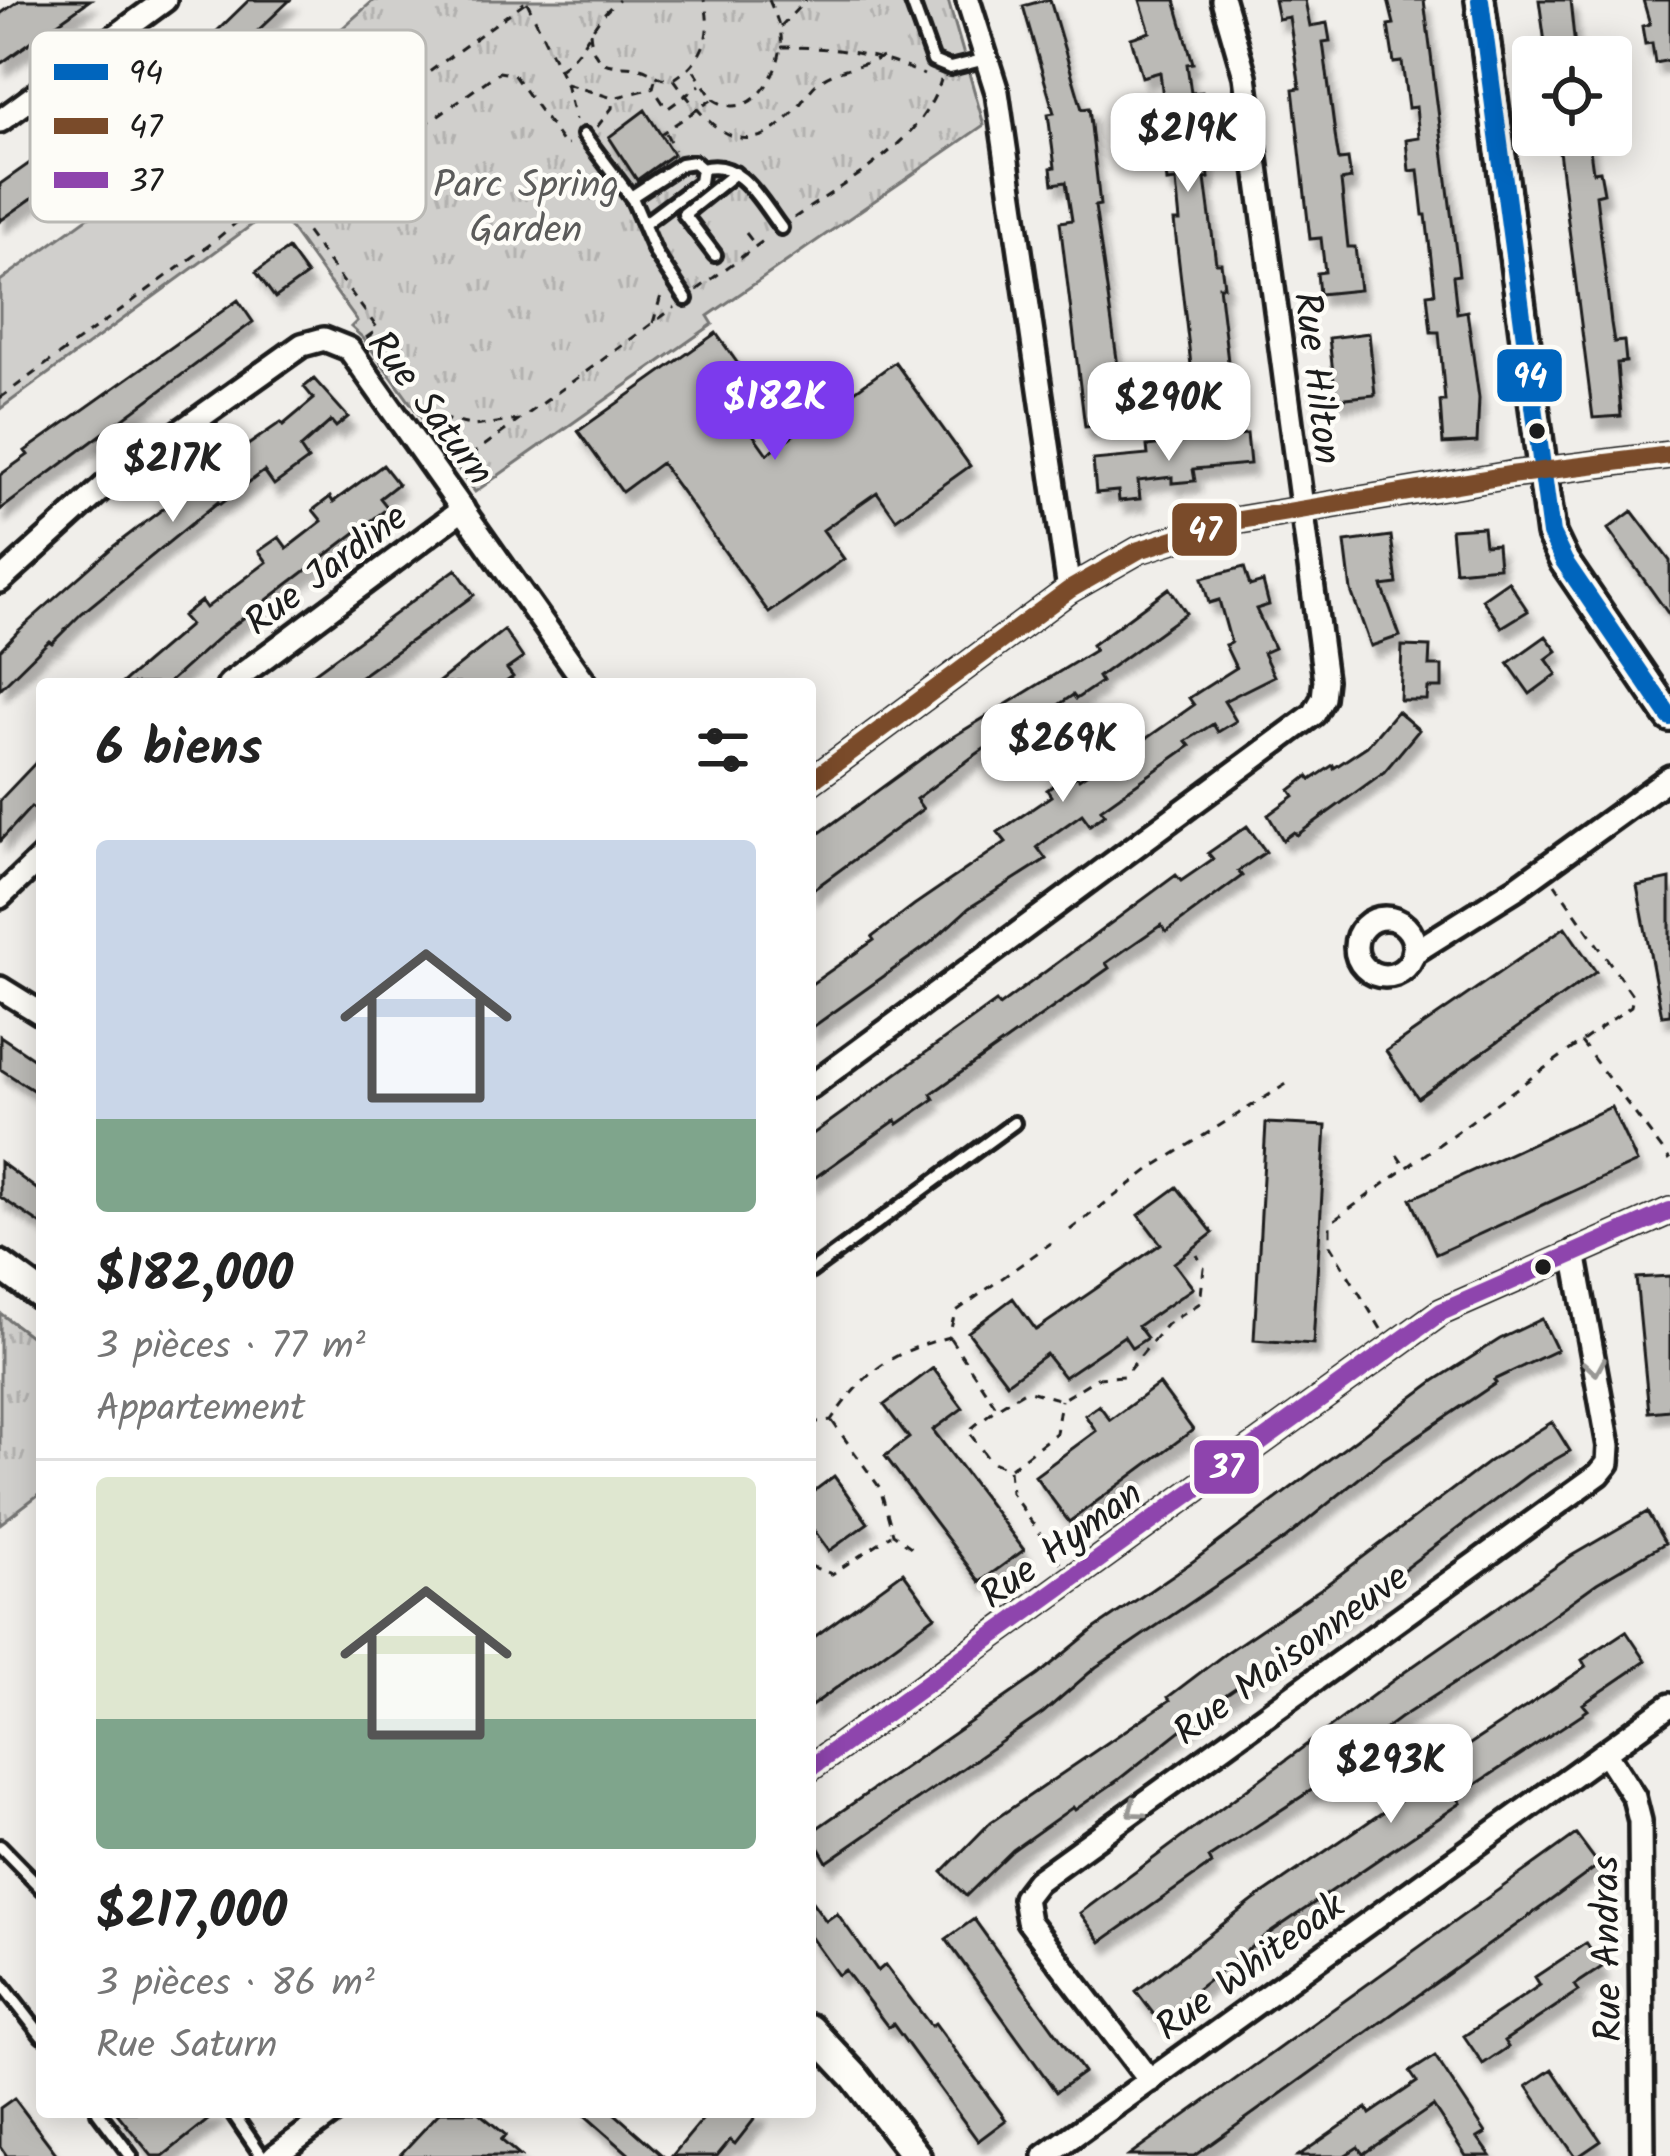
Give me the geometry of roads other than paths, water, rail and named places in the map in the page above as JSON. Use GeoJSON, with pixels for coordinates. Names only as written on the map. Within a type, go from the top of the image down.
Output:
{"type":"FeatureCollection","features":[{"type":"Feature","properties":{"kind":"street"},"geometry":{"type":"LineString","coordinates":[[124,30],[165,0]]}},
{"type":"Feature","properties":{"kind":"street"},"geometry":{"type":"LineString","coordinates":[[968,0],[1005,141],[1069,590]]}},
{"type":"Feature","properties":{"kind":"street","name":"Rue Hilton"},"geometry":{"type":"LineString","coordinates":[[816,1083],[1314,714],[1323,698],[1245,76],[1223,0]]}},
{"type":"Feature","properties":{"kind":"street"},"geometry":{"type":"LineString","coordinates":[[1480,0],[1546,514],[1559,552],[1670,717]]}},
{"type":"Feature","properties":{"kind":"street"},"geometry":{"type":"LineString","coordinates":[[0,121],[30,99]]}},
{"type":"Feature","properties":{"kind":"street","name":"Rue Saturn"},"geometry":{"type":"LineString","coordinates":[[0,581],[108,483],[302,345],[324,339],[349,349],[575,678]]}},
{"type":"Feature","properties":{"kind":"street"},"geometry":{"type":"LineString","coordinates":[[816,778],[1069,590],[1139,550],[1228,522],[1670,455]]}},
{"type":"Feature","properties":{"kind":"street","name":"Rue Jardine"},"geometry":{"type":"LineString","coordinates":[[238,678],[463,509]]}},
{"type":"Feature","properties":{"kind":"street"},"geometry":{"type":"LineString","coordinates":[[1413,953],[1670,777]]}},
{"type":"Feature","properties":{"kind":"street"},"geometry":{"type":"LineString","coordinates":[[0,897],[36,863]]}},
{"type":"Feature","properties":{"kind":"street"},"geometry":{"type":"LineString","coordinates":[[0,988],[36,1010]]}},
{"type":"Feature","properties":{"kind":"street","name":"Rue Hyman"},"geometry":{"type":"LineString","coordinates":[[816,1764],[1441,1312],[1670,1211]]}},
{"type":"Feature","properties":{"kind":"street","name":"Rue Maisonneuve"},"geometry":{"type":"LineString","coordinates":[[1150,2081],[1028,1921],[1024,1898],[1037,1881],[1599,1474],[1608,1462],[1610,1446],[1574,1252]]}},
{"type":"Feature","properties":{"kind":"street"},"geometry":{"type":"LineString","coordinates":[[0,1264],[36,1291]]}},
{"type":"Feature","properties":{"kind":"street","name":"Rue Whiteoak"},"geometry":{"type":"LineString","coordinates":[[1045,2156],[1670,1705]]}},
{"type":"Feature","properties":{"kind":"street","name":"Rue Andras"},"geometry":{"type":"LineString","coordinates":[[1605,1751],[1634,1797],[1640,1821],[1643,2156]]}},
{"type":"Feature","properties":{"kind":"street"},"geometry":{"type":"LineString","coordinates":[[816,2035],[856,2077],[916,2156]]}},
{"type":"Feature","properties":{"kind":"street"},"geometry":{"type":"LineString","coordinates":[[274,2156],[326,2118]]}},
{"type":"Feature","properties":{"kind":"lane"},"geometry":{"type":"LineString","coordinates":[[911,0],[930,57],[944,67],[986,59]]}},
{"type":"Feature","properties":{"kind":"lane"},"geometry":{"type":"LineString","coordinates":[[584,135],[631,197],[656,254],[686,298]]}},
{"type":"Feature","properties":{"kind":"lane"},"geometry":{"type":"LineString","coordinates":[[631,197],[681,164],[694,162],[702,170]]}},
{"type":"Feature","properties":{"kind":"lane"},"geometry":{"type":"LineString","coordinates":[[702,170],[716,166],[735,173],[781,227]]}},
{"type":"Feature","properties":{"kind":"lane"},"geometry":{"type":"LineString","coordinates":[[644,224],[700,182],[702,170]]}},
{"type":"Feature","properties":{"kind":"lane"},"geometry":{"type":"LineString","coordinates":[[715,255],[684,214],[735,173]]}},
{"type":"Feature","properties":{"kind":"lane"},"geometry":{"type":"LineString","coordinates":[[816,1268],[1014,1123]]}},
{"type":"Feature","properties":{"kind":"lane"},"geometry":{"type":"LineString","coordinates":[[0,1846],[36,1883]]}},
{"type":"Feature","properties":{"kind":"lane"},"geometry":{"type":"LineString","coordinates":[[0,1982],[36,2028]]}},
{"type":"Feature","properties":{"kind":"lane"},"geometry":{"type":"LineString","coordinates":[[102,2118],[130,2156]]}},
{"type":"Feature","properties":{"kind":"lane"},"geometry":{"type":"LineString","coordinates":[[236,2118],[262,2156]]}},
{"type":"Feature","properties":{"kind":"park label","name":"Parc Spring Garden"},"geometry":{"type":"Point","coordinates":[526,206]}}]}
